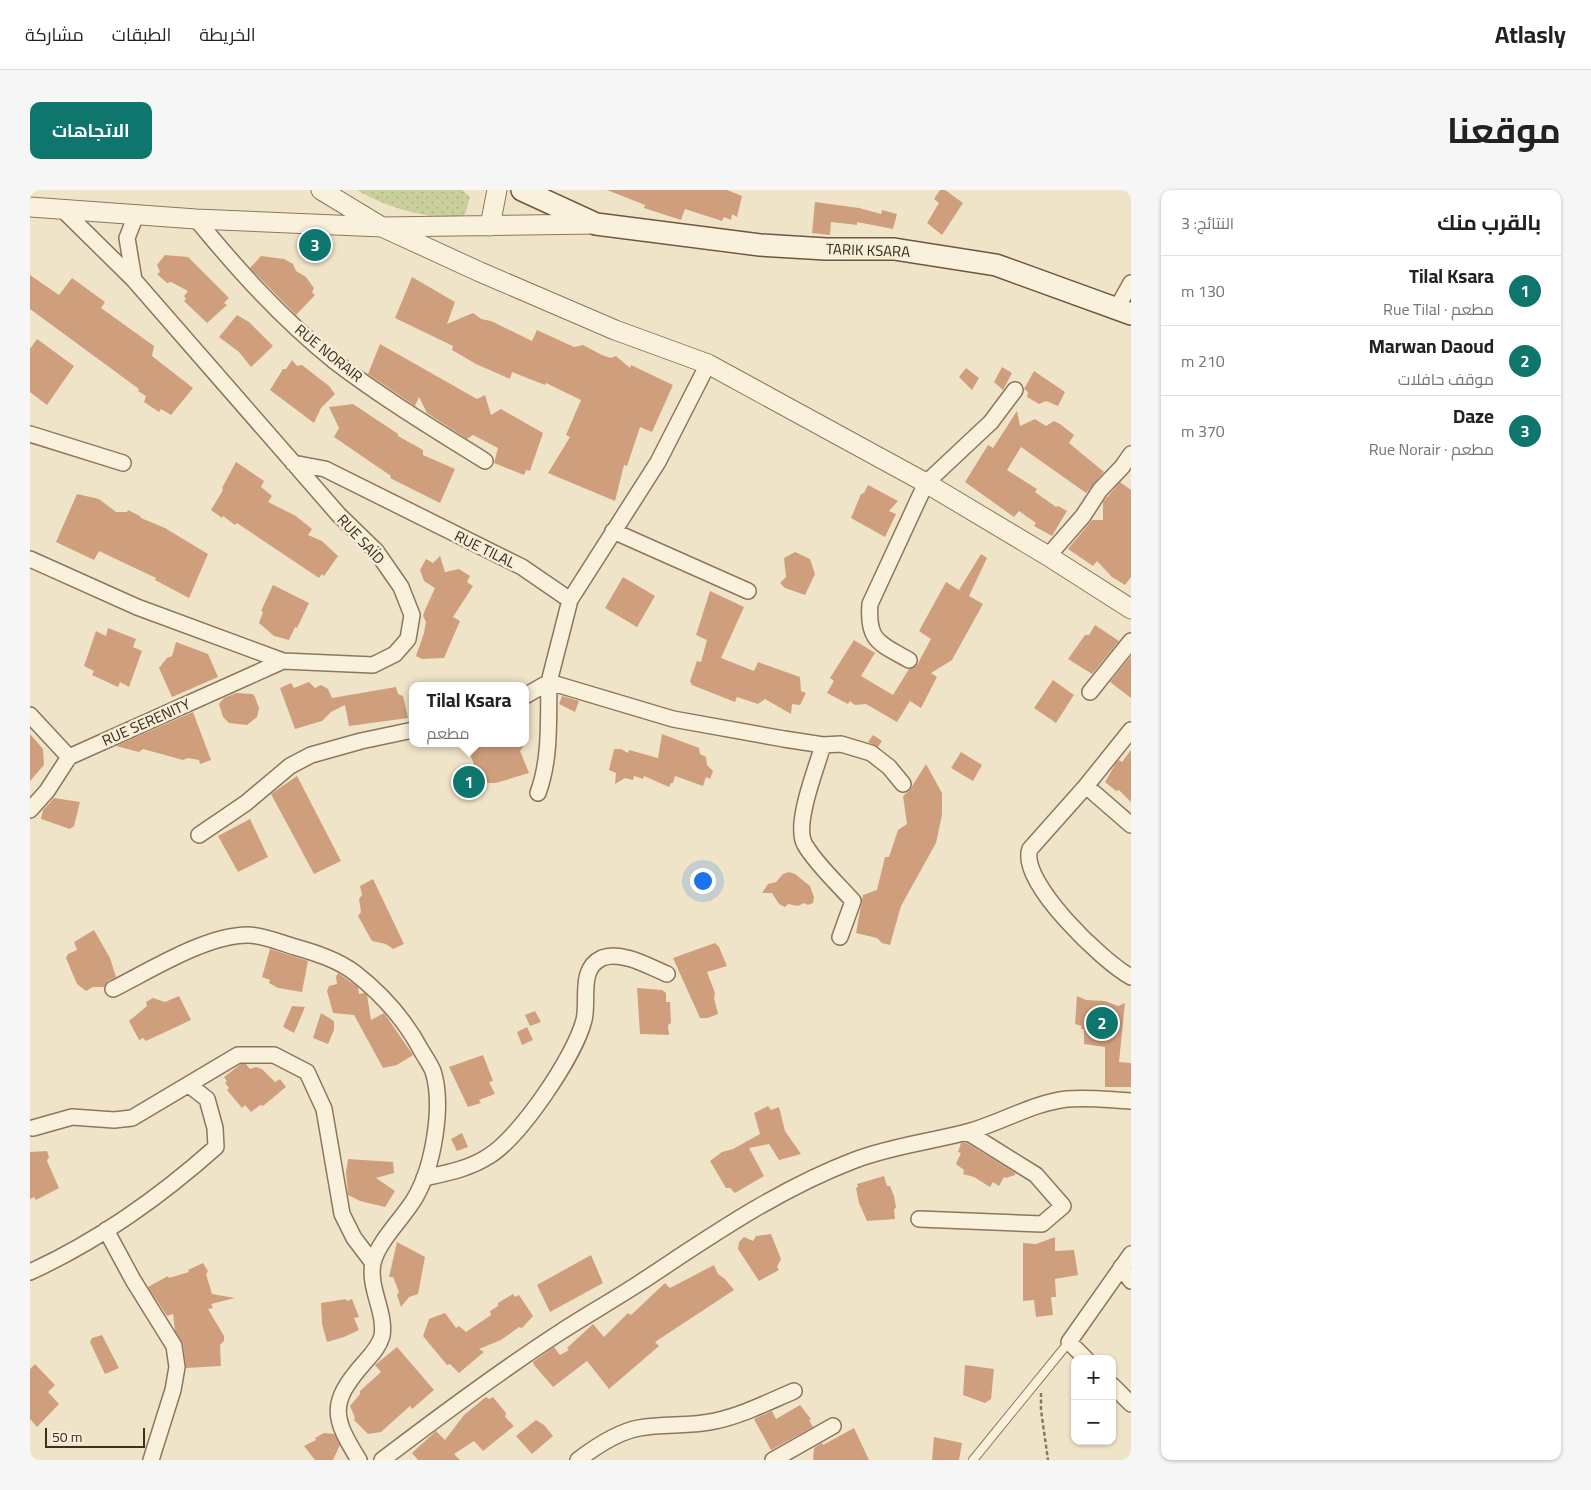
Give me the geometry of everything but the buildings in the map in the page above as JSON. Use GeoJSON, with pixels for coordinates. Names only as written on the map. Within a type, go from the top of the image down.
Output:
{"type":"FeatureCollection","features":[{"type":"Feature","properties":{"kind":"main road","name":"TARIK KSARA"},"geometry":{"type":"LineString","coordinates":[[522,190],[596,224],[760,245],[826,249],[894,249],[996,265],[1124,311]]}},
{"type":"Feature","properties":{"kind":"street"},"geometry":{"type":"LineString","coordinates":[[322,190],[382,227],[480,272],[615,330],[708,364],[926,483],[1048,556],[1131,609]]}},
{"type":"Feature","properties":{"kind":"street"},"geometry":{"type":"LineString","coordinates":[[490,226],[497,190]]}},
{"type":"Feature","properties":{"kind":"street"},"geometry":{"type":"LineString","coordinates":[[30,207],[196,219],[382,227],[596,224]]}},
{"type":"Feature","properties":{"kind":"street","name":"RUE SAÏD"},"geometry":{"type":"LineString","coordinates":[[30,559],[137,607],[283,661],[373,665],[395,654],[408,638],[412,615],[401,587],[376,551],[338,514],[134,280],[62,210]]}},
{"type":"Feature","properties":{"kind":"street"},"geometry":{"type":"LineString","coordinates":[[134,280],[127,238],[136,215]]}},
{"type":"Feature","properties":{"kind":"street","name":"RUE NORAIR"},"geometry":{"type":"LineString","coordinates":[[196,219],[241,273],[312,342],[364,382],[485,461]]}},
{"type":"Feature","properties":{"kind":"street"},"geometry":{"type":"LineString","coordinates":[[1124,311],[1131,283]]}},
{"type":"Feature","properties":{"kind":"street"},"geometry":{"type":"LineString","coordinates":[[538,793],[544,776],[548,735],[549,682],[570,600],[658,462],[708,364]]}},
{"type":"Feature","properties":{"kind":"street"},"geometry":{"type":"LineString","coordinates":[[909,660],[883,645],[875,638],[869,623],[870,604],[926,483],[991,422],[1015,390]]}},
{"type":"Feature","properties":{"kind":"street"},"geometry":{"type":"LineString","coordinates":[[30,434],[123,463]]}},
{"type":"Feature","properties":{"kind":"street"},"geometry":{"type":"LineString","coordinates":[[1048,556],[1084,516],[1100,490],[1122,467],[1131,454]]}},
{"type":"Feature","properties":{"kind":"street","name":"RUE TILAL"},"geometry":{"type":"LineString","coordinates":[[293,463],[325,469],[522,567],[570,600]]}},
{"type":"Feature","properties":{"kind":"street"},"geometry":{"type":"LineString","coordinates":[[613,531],[748,591]]}},
{"type":"Feature","properties":{"kind":"street"},"geometry":{"type":"LineString","coordinates":[[1090,692],[1131,641]]}},
{"type":"Feature","properties":{"kind":"street","name":"RUE SERENITY"},"geometry":{"type":"LineString","coordinates":[[69,757],[283,661]]}},
{"type":"Feature","properties":{"kind":"street"},"geometry":{"type":"LineString","coordinates":[[529,694],[549,682],[674,719],[823,744],[841,744],[871,753],[889,767],[903,784]]}},
{"type":"Feature","properties":{"kind":"street"},"geometry":{"type":"LineString","coordinates":[[30,715],[69,757],[47,791],[30,810]]}},
{"type":"Feature","properties":{"kind":"street"},"geometry":{"type":"LineString","coordinates":[[1131,730],[1086,786],[1030,849],[1028,860],[1038,880],[1066,921],[1096,951],[1131,977]]}},
{"type":"Feature","properties":{"kind":"street"},"geometry":{"type":"LineString","coordinates":[[199,835],[246,803],[290,766],[311,755],[361,741],[409,731]]}},
{"type":"Feature","properties":{"kind":"street"},"geometry":{"type":"LineString","coordinates":[[823,744],[807,800],[802,826],[804,844],[853,900],[840,937]]}},
{"type":"Feature","properties":{"kind":"street"},"geometry":{"type":"LineString","coordinates":[[1086,786],[1131,825]]}},
{"type":"Feature","properties":{"kind":"street"},"geometry":{"type":"LineString","coordinates":[[113,988],[214,939],[251,934],[330,959],[349,968],[380,993],[397,1012],[411,1030],[433,1072],[438,1112],[433,1150],[415,1198],[383,1243],[374,1263],[382,1336],[375,1350],[339,1396],[338,1419],[359,1460]]}},
{"type":"Feature","properties":{"kind":"street"},"geometry":{"type":"LineString","coordinates":[[424,1178],[451,1172],[478,1162],[506,1142],[525,1121],[568,1056],[584,1022],[587,1006],[587,976],[595,963],[602,958],[612,956],[633,960],[667,974]]}},
{"type":"Feature","properties":{"kind":"street"},"geometry":{"type":"LineString","coordinates":[[33,1128],[72,1117],[114,1120],[132,1118],[238,1055],[274,1055],[306,1072],[324,1109],[342,1214],[354,1238],[374,1263]]}},
{"type":"Feature","properties":{"kind":"street"},"geometry":{"type":"LineString","coordinates":[[30,1272],[61,1258],[106,1230],[160,1193],[216,1147],[215,1128],[207,1099],[189,1085]]}},
{"type":"Feature","properties":{"kind":"street"},"geometry":{"type":"LineString","coordinates":[[382,1460],[449,1409],[563,1330],[599,1309],[747,1211],[854,1160],[893,1147],[968,1132],[1026,1110],[1062,1100],[1079,1098],[1131,1102]]}},
{"type":"Feature","properties":{"kind":"street"},"geometry":{"type":"LineString","coordinates":[[919,1219],[1042,1224],[1062,1206],[1036,1174],[968,1132]]}},
{"type":"Feature","properties":{"kind":"street"},"geometry":{"type":"LineString","coordinates":[[106,1230],[133,1280],[174,1346],[177,1367],[173,1390],[151,1460]]}},
{"type":"Feature","properties":{"kind":"street"},"geometry":{"type":"LineString","coordinates":[[1082,1355],[1070,1342],[1131,1254]]}},
{"type":"Feature","properties":{"kind":"street"},"geometry":{"type":"LineString","coordinates":[[1121,1268],[1131,1282]]}},
{"type":"Feature","properties":{"kind":"street"},"geometry":{"type":"LineString","coordinates":[[1116,1389],[1131,1404]]}},
{"type":"Feature","properties":{"kind":"street"},"geometry":{"type":"LineString","coordinates":[[578,1460],[631,1430],[648,1427],[689,1426],[716,1421],[744,1413],[794,1390]]}},
{"type":"Feature","properties":{"kind":"street"},"geometry":{"type":"LineString","coordinates":[[773,1460],[833,1426]]}},
{"type":"Feature","properties":{"kind":"lane"},"geometry":{"type":"LineString","coordinates":[[972,1460],[1070,1342]]}},
{"type":"Feature","properties":{"kind":"path"},"geometry":{"type":"LineString","coordinates":[[1039,1379],[1048,1460]]}},
{"type":"Feature","properties":{"kind":"green space"},"geometry":{"type":"Polygon","coordinates":[[[357,190],[462,190],[470,197],[463,221],[395,207],[382,203],[357,190]]]}},
{"type":"Feature","properties":{"kind":"place","name":"Daze"},"geometry":{"type":"Point","coordinates":[315,245]}},
{"type":"Feature","properties":{"kind":"place","name":"Tilal Ksara"},"geometry":{"type":"Point","coordinates":[469,782]}},
{"type":"Feature","properties":{"kind":"place","name":"Marwan Daoud"},"geometry":{"type":"Point","coordinates":[1102,1023]}}]}
